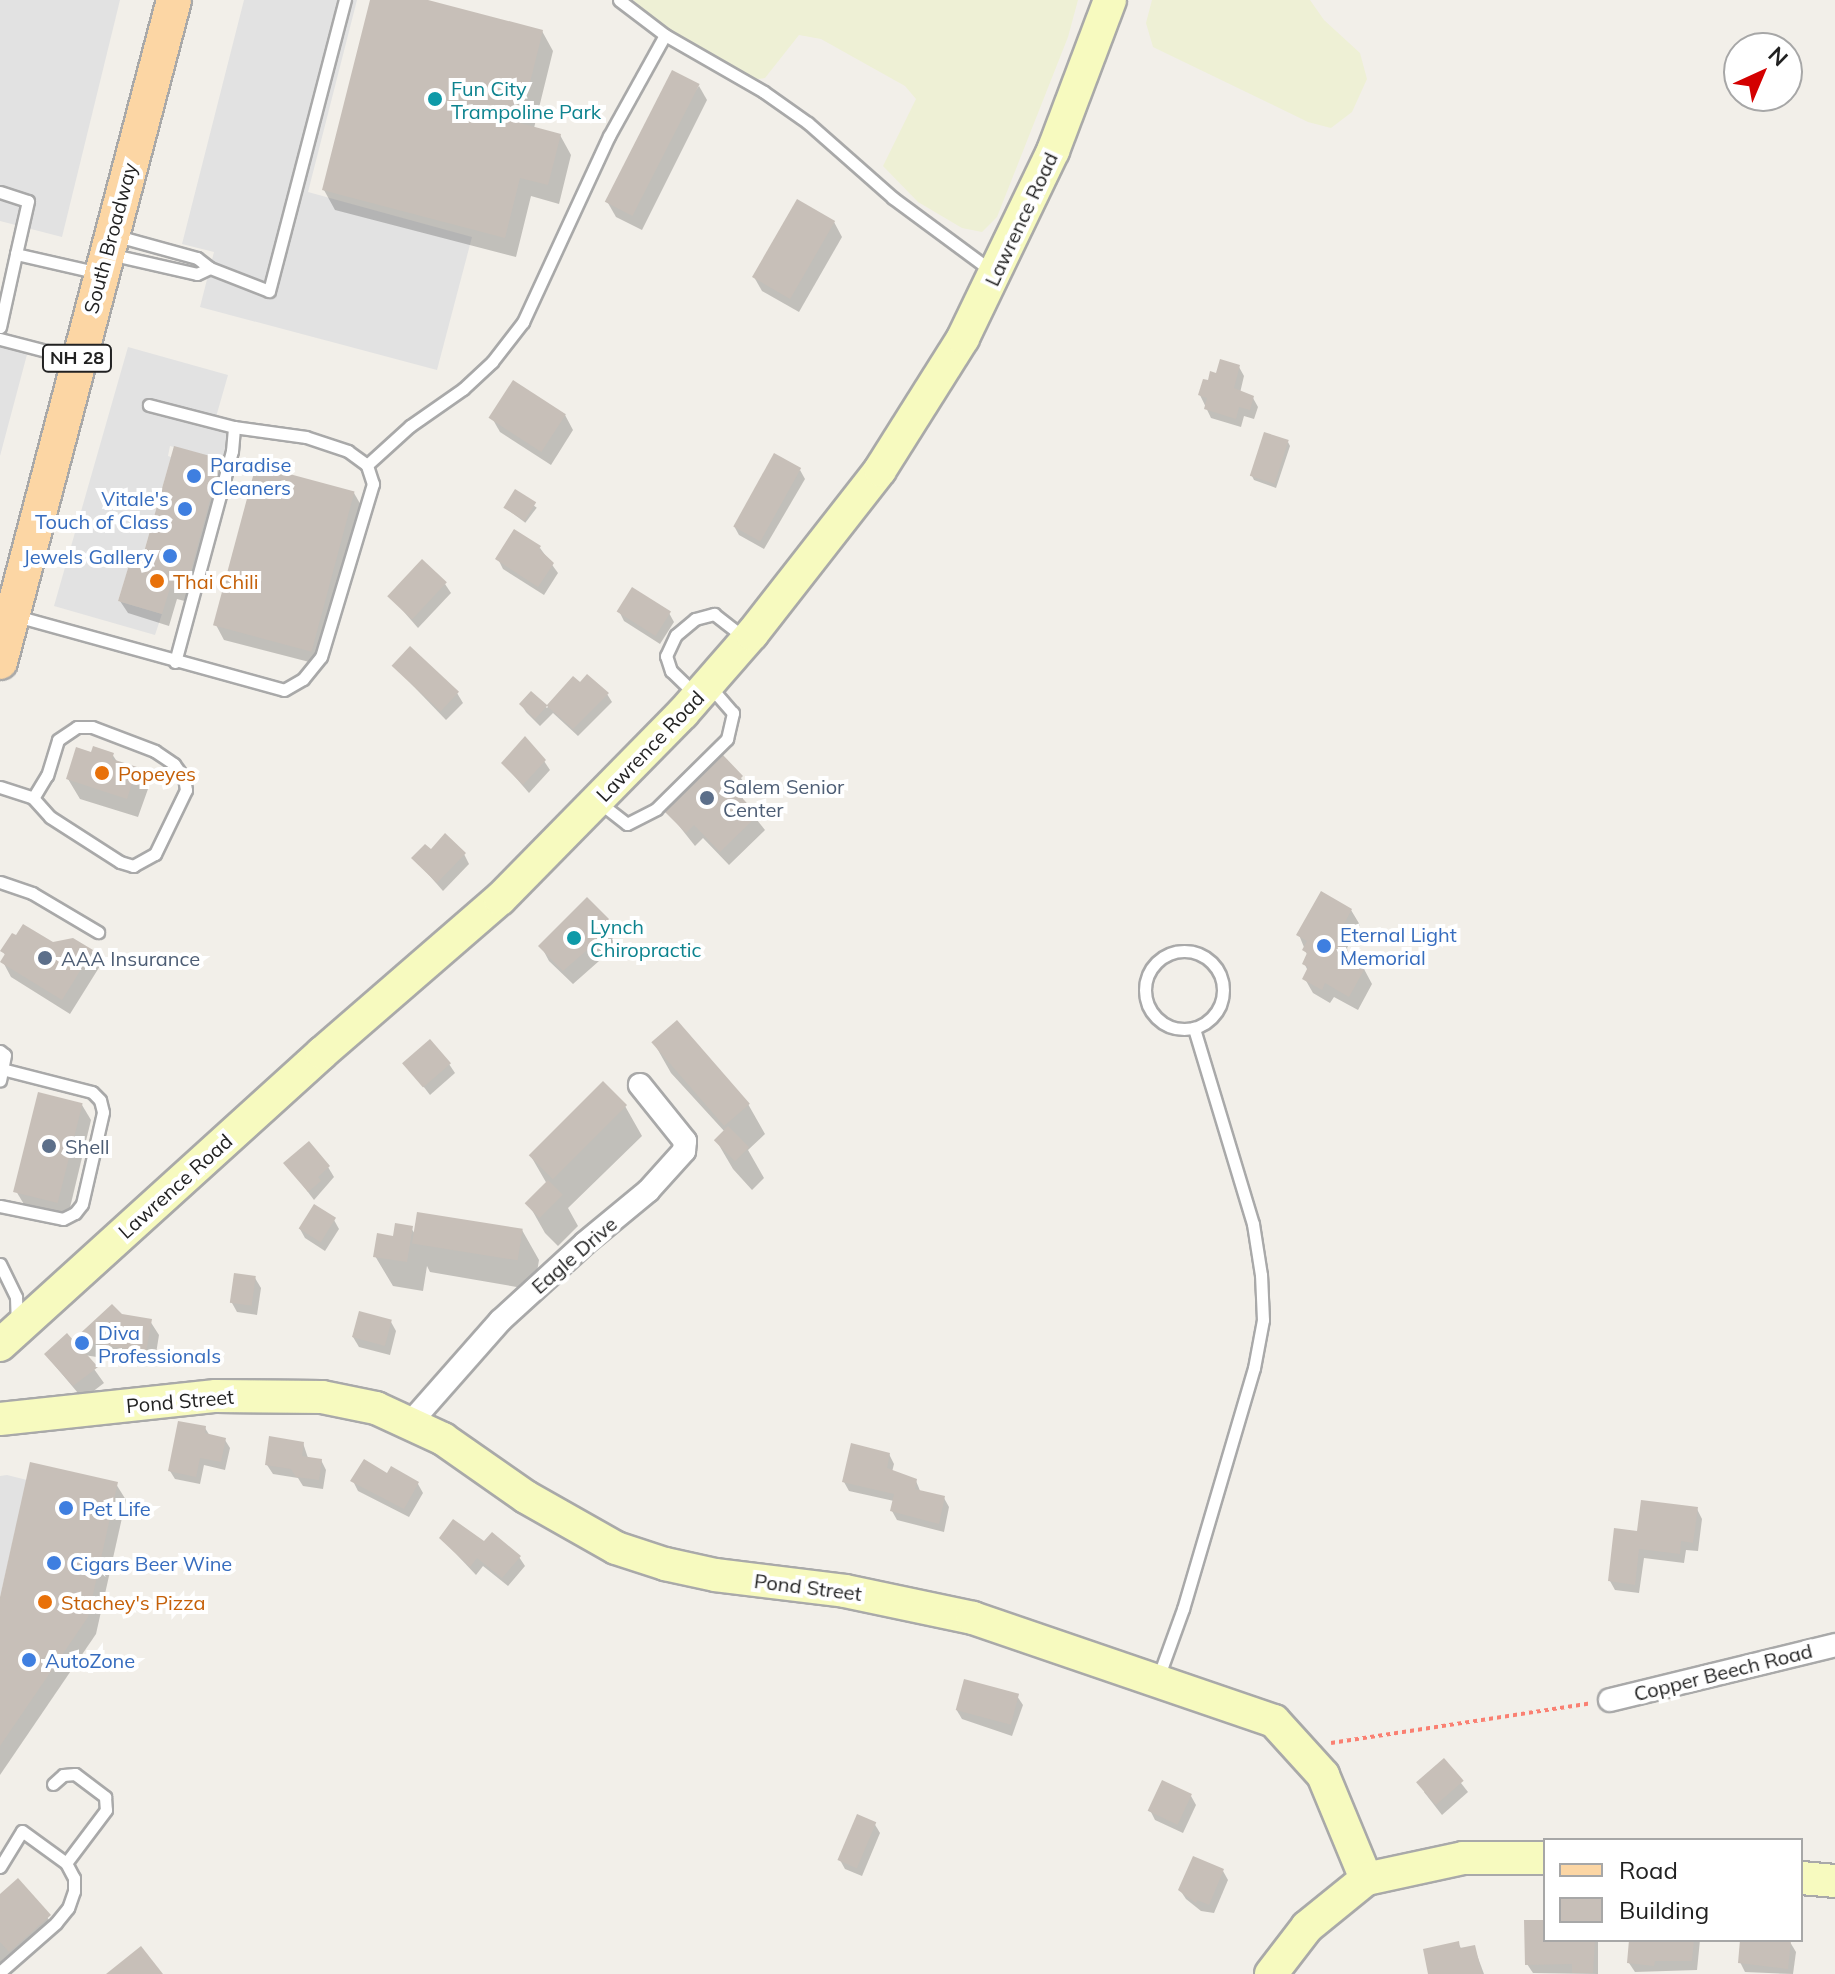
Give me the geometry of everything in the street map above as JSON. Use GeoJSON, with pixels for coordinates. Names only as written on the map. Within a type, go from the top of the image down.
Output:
{"type":"FeatureCollection","features":[{"type":"Feature","properties":{"kind":"main road","name":"South Broadway"},"geometry":{"type":"LineString","coordinates":[[0,662],[12,615],[17,570],[173,0]]}},
{"type":"Feature","properties":{"kind":"street","name":"Lawrence Road"},"geometry":{"type":"LineString","coordinates":[[8,1338],[322,1053],[500,899],[598,801],[747,640],[880,470],[963,338],[1053,151],[1110,0]]}},
{"type":"Feature","properties":{"kind":"street","name":"Eagle Drive"},"geometry":{"type":"LineString","coordinates":[[411,1422],[500,1321],[585,1243],[648,1191],[684,1151],[685,1141],[640,1085]]}},
{"type":"Feature","properties":{"kind":"street","name":"Pond Street"},"geometry":{"type":"LineString","coordinates":[[0,1419],[216,1396],[322,1397],[363,1405],[411,1422],[443,1439],[571,1525],[641,1556],[715,1575],[845,1591],[935,1608],[973,1618],[1274,1721],[1323,1775],[1366,1879]]}},
{"type":"Feature","properties":{"kind":"street","name":"Copper Beech Road"},"geometry":{"type":"LineString","coordinates":[[1610,1700],[1835,1645]]}},
{"type":"Feature","properties":{"kind":"street"},"geometry":{"type":"LineString","coordinates":[[1271,1974],[1307,1927],[1366,1879],[1463,1858],[1543,1858]]}},
{"type":"Feature","properties":{"kind":"street"},"geometry":{"type":"LineString","coordinates":[[1803,1878],[1835,1881]]}},
{"type":"Feature","properties":{"kind":"lane"},"geometry":{"type":"LineString","coordinates":[[16,254],[197,258],[210,268],[269,291],[345,0]]}},
{"type":"Feature","properties":{"kind":"lane"},"geometry":{"type":"LineString","coordinates":[[619,0],[665,35],[764,92],[808,123],[893,198],[996,274]]}},
{"type":"Feature","properties":{"kind":"lane"},"geometry":{"type":"LineString","coordinates":[[367,465],[410,426],[463,389],[492,362],[523,322],[609,136],[665,35]]}},
{"type":"Feature","properties":{"kind":"lane"},"geometry":{"type":"LineString","coordinates":[[0,192],[28,201],[0,327]]}},
{"type":"Feature","properties":{"kind":"lane"},"geometry":{"type":"LineString","coordinates":[[105,254],[197,274],[210,268]]}},
{"type":"Feature","properties":{"kind":"lane"},"geometry":{"type":"LineString","coordinates":[[0,339],[77,359]]}},
{"type":"Feature","properties":{"kind":"lane"},"geometry":{"type":"LineString","coordinates":[[12,615],[284,690],[303,679],[327,647],[373,484],[367,465],[348,451],[306,437],[234,427],[149,405]]}},
{"type":"Feature","properties":{"kind":"lane"},"geometry":{"type":"LineString","coordinates":[[175,662],[232,451],[234,427]]}},
{"type":"Feature","properties":{"kind":"lane"},"geometry":{"type":"LineString","coordinates":[[598,801],[627,824],[656,809],[727,739],[733,713],[671,671],[666,656],[676,635],[695,619],[714,614],[747,640]]}},
{"type":"Feature","properties":{"kind":"lane"},"geometry":{"type":"LineString","coordinates":[[0,787],[33,798],[50,817],[120,862],[133,866],[155,854],[186,790],[184,778],[174,764],[155,751],[92,727],[77,727],[58,740],[47,775],[33,798]]}},
{"type":"Feature","properties":{"kind":"lane"},"geometry":{"type":"LineString","coordinates":[[0,882],[32,893],[98,932]]}},
{"type":"Feature","properties":{"kind":"lane"},"geometry":{"type":"LineString","coordinates":[[1173,952],[1198,953],[1210,960],[1223,983],[1219,1009],[1211,1019],[1194,1028],[1175,1029],[1163,1023],[1147,1004],[1144,991],[1151,967],[1173,952]]}},
{"type":"Feature","properties":{"kind":"lane"},"geometry":{"type":"LineString","coordinates":[[1157,1681],[1183,1609],[1223,1474],[1254,1368],[1263,1320],[1261,1275],[1253,1224],[1194,1028]]}},
{"type":"Feature","properties":{"kind":"lane"},"geometry":{"type":"LineString","coordinates":[[0,1051],[5,1055],[1,1075],[92,1092],[100,1100],[103,1112],[82,1204],[75,1213],[63,1219],[0,1206]]}},
{"type":"Feature","properties":{"kind":"lane"},"geometry":{"type":"LineString","coordinates":[[0,1264],[16,1297],[8,1338]]}},
{"type":"Feature","properties":{"kind":"lane"},"geometry":{"type":"LineString","coordinates":[[53,1784],[63,1775],[75,1774],[105,1797],[106,1810],[66,1863]]}},
{"type":"Feature","properties":{"kind":"lane"},"geometry":{"type":"LineString","coordinates":[[0,1867],[22,1831],[66,1863],[74,1878],[74,1891],[68,1908],[0,1972]]}},
{"type":"Feature","properties":{"kind":"path"},"geometry":{"type":"LineString","coordinates":[[1301,1748],[1610,1700]]}},
{"type":"Feature","properties":{"kind":"green space"},"geometry":{"type":"Polygon","coordinates":[[[633,0],[1078,0],[1068,37],[997,217],[982,232],[962,228],[918,202],[883,166],[916,99],[905,86],[821,39],[799,35],[765,78],[751,80],[669,33],[633,0]]]}},
{"type":"Feature","properties":{"kind":"green space"},"geometry":{"type":"Polygon","coordinates":[[[1152,0],[1310,0],[1324,20],[1360,53],[1367,79],[1352,112],[1331,128],[1308,122],[1153,47],[1146,23],[1152,0]]]}},
{"type":"Feature","properties":{"kind":"shaded area"},"geometry":{"type":"Polygon","coordinates":[[[0,0],[120,0],[62,237],[0,221],[0,0]]]}},
{"type":"Feature","properties":{"kind":"shaded area"},"geometry":{"type":"Polygon","coordinates":[[[244,0],[357,0],[308,192],[472,237],[437,370],[200,307],[214,252],[182,244],[244,0]]]}},
{"type":"Feature","properties":{"kind":"shaded area"},"geometry":{"type":"Polygon","coordinates":[[[0,339],[29,347],[0,456],[0,339]]]}},
{"type":"Feature","properties":{"kind":"shaded area"},"geometry":{"type":"Polygon","coordinates":[[[128,347],[228,375],[214,424],[233,430],[225,461],[170,446],[168,456],[171,457],[142,559],[132,556],[118,601],[162,614],[155,635],[54,606],[128,347]]]}},
{"type":"Feature","properties":{"kind":"shaded area"},"geometry":{"type":"Polygon","coordinates":[[[0,1476],[27,1480],[0,1597],[0,1476]]]}},
{"type":"Feature","properties":{"kind":"building","name":"Fun City Trampoline Park"},"geometry":{"type":"Polygon","coordinates":[[[370,0],[428,0],[543,30],[520,123],[561,134],[548,185],[520,178],[505,238],[322,190],[370,0]]]}},
{"type":"Feature","properties":{"kind":"building"},"geometry":{"type":"Polygon","coordinates":[[[672,70],[700,84],[632,216],[605,202],[672,70]]]}},
{"type":"Feature","properties":{"kind":"building"},"geometry":{"type":"Polygon","coordinates":[[[797,199],[835,221],[790,299],[752,277],[797,199]]]}},
{"type":"Feature","properties":{"kind":"building"},"geometry":{"type":"Polygon","coordinates":[[[1220,359],[1240,365],[1234,388],[1254,396],[1250,410],[1239,407],[1236,419],[1204,409],[1207,398],[1198,395],[1203,379],[1208,380],[1210,371],[1216,373],[1220,359]]]}},
{"type":"Feature","properties":{"kind":"building"},"geometry":{"type":"Polygon","coordinates":[[[513,380],[566,414],[541,452],[488,418],[513,380]]]}},
{"type":"Feature","properties":{"kind":"building"},"geometry":{"type":"Polygon","coordinates":[[[1264,432],[1289,440],[1275,484],[1250,476],[1264,432]]]}},
{"type":"Feature","properties":{"kind":"building"},"geometry":{"type":"Polygon","coordinates":[[[174,446],[221,459],[185,592],[170,588],[162,614],[118,601],[132,555],[142,559],[174,446]]]}},
{"type":"Feature","properties":{"kind":"building"},"geometry":{"type":"Polygon","coordinates":[[[774,453],[801,468],[760,541],[733,526],[774,453]]]}},
{"type":"Feature","properties":{"kind":"building"},"geometry":{"type":"Polygon","coordinates":[[[256,465],[355,491],[312,652],[213,625],[256,465]]]}},
{"type":"Feature","properties":{"kind":"building"},"geometry":{"type":"Polygon","coordinates":[[[515,489],[536,502],[525,521],[503,508],[515,489]]]}},
{"type":"Feature","properties":{"kind":"building"},"geometry":{"type":"Polygon","coordinates":[[[514,529],[541,546],[539,549],[554,563],[538,587],[495,559],[514,529]]]}},
{"type":"Feature","properties":{"kind":"building"},"geometry":{"type":"Polygon","coordinates":[[[422,559],[447,582],[412,619],[387,596],[422,559]]]}},
{"type":"Feature","properties":{"kind":"building"},"geometry":{"type":"Polygon","coordinates":[[[632,587],[671,611],[656,636],[617,612],[632,587]]]}},
{"type":"Feature","properties":{"kind":"building"},"geometry":{"type":"Polygon","coordinates":[[[410,646],[459,692],[441,711],[392,666],[410,646]]]}},
{"type":"Feature","properties":{"kind":"building"},"geometry":{"type":"Polygon","coordinates":[[[587,674],[609,693],[573,729],[547,706],[535,719],[519,704],[531,691],[547,705],[573,676],[580,682],[587,674]]]}},
{"type":"Feature","properties":{"kind":"building"},"geometry":{"type":"Polygon","coordinates":[[[525,736],[546,760],[523,785],[501,763],[525,736]]]}},
{"type":"Feature","properties":{"kind":"building","name":"Popeyes"},"geometry":{"type":"Polygon","coordinates":[[[93,746],[114,753],[112,759],[137,767],[127,799],[66,779],[76,747],[91,752],[93,746]]]}},
{"type":"Feature","properties":{"kind":"building","name":"Salem Senior Center"},"geometry":{"type":"Polygon","coordinates":[[[723,755],[743,776],[732,787],[758,815],[720,852],[694,825],[686,833],[665,812],[723,755]]]}},
{"type":"Feature","properties":{"kind":"building"},"geometry":{"type":"Polygon","coordinates":[[[445,833],[466,853],[437,883],[411,858],[425,844],[431,849],[445,833]]]}},
{"type":"Feature","properties":{"kind":"building","name":"Eternal Light Memorial"},"geometry":{"type":"Polygon","coordinates":[[[1321,891],[1352,909],[1337,937],[1346,943],[1339,954],[1365,968],[1349,997],[1325,983],[1322,990],[1302,979],[1308,967],[1302,964],[1307,953],[1302,950],[1307,941],[1296,935],[1321,891]]]}},
{"type":"Feature","properties":{"kind":"building","name":"Lynch Chiropractic"},"geometry":{"type":"Polygon","coordinates":[[[587,897],[609,919],[604,925],[610,930],[563,971],[538,946],[587,897]]]}},
{"type":"Feature","properties":{"kind":"building","name":"AAA Insurance"},"geometry":{"type":"Polygon","coordinates":[[[23,924],[53,942],[73,938],[93,950],[62,1000],[0,962],[5,954],[0,951],[12,933],[16,935],[23,924]]]}},
{"type":"Feature","properties":{"kind":"building"},"geometry":{"type":"Polygon","coordinates":[[[677,1020],[750,1104],[724,1126],[651,1042],[677,1020]]]}},
{"type":"Feature","properties":{"kind":"building"},"geometry":{"type":"Polygon","coordinates":[[[430,1039],[451,1063],[423,1087],[402,1063],[430,1039]]]}},
{"type":"Feature","properties":{"kind":"building"},"geometry":{"type":"Polygon","coordinates":[[[603,1081],[627,1105],[553,1179],[529,1155],[603,1081]]]}},
{"type":"Feature","properties":{"kind":"building","name":"Shell"},"geometry":{"type":"Polygon","coordinates":[[[38,1092],[83,1103],[58,1203],[13,1192],[38,1092]]]}},
{"type":"Feature","properties":{"kind":"building"},"geometry":{"type":"Polygon","coordinates":[[[728,1126],[749,1147],[735,1161],[714,1140],[728,1126]]]}},
{"type":"Feature","properties":{"kind":"building"},"geometry":{"type":"Polygon","coordinates":[[[309,1141],[330,1166],[318,1177],[321,1181],[308,1192],[283,1163],[309,1141]]]}},
{"type":"Feature","properties":{"kind":"building"},"geometry":{"type":"Polygon","coordinates":[[[548,1180],[563,1195],[540,1218],[525,1203],[548,1180]]]}},
{"type":"Feature","properties":{"kind":"building"},"geometry":{"type":"Polygon","coordinates":[[[314,1204],[336,1218],[321,1242],[299,1229],[314,1204]]]}},
{"type":"Feature","properties":{"kind":"building"},"geometry":{"type":"Polygon","coordinates":[[[417,1212],[523,1229],[518,1260],[412,1244],[417,1212]]]}},
{"type":"Feature","properties":{"kind":"building"},"geometry":{"type":"Polygon","coordinates":[[[395,1223],[413,1226],[407,1262],[373,1257],[377,1233],[393,1236],[395,1223]]]}},
{"type":"Feature","properties":{"kind":"building"},"geometry":{"type":"Polygon","coordinates":[[[234,1273],[256,1276],[252,1306],[230,1303],[234,1273]]]}},
{"type":"Feature","properties":{"kind":"building","name":"Diva Professionals"},"geometry":{"type":"Polygon","coordinates":[[[112,1304],[122,1314],[152,1319],[146,1352],[74,1340],[98,1367],[73,1386],[44,1354],[67,1333],[73,1340],[112,1304]]]}},
{"type":"Feature","properties":{"kind":"building"},"geometry":{"type":"Polygon","coordinates":[[[359,1311],[392,1320],[385,1346],[352,1337],[359,1311]]]}},
{"type":"Feature","properties":{"kind":"building"},"geometry":{"type":"Polygon","coordinates":[[[178,1421],[206,1426],[205,1433],[226,1438],[221,1462],[200,1458],[196,1477],[168,1471],[178,1421]]]}},
{"type":"Feature","properties":{"kind":"building"},"geometry":{"type":"Polygon","coordinates":[[[269,1436],[304,1442],[302,1456],[322,1459],[319,1480],[296,1477],[291,1469],[265,1465],[269,1436]]]}},
{"type":"Feature","properties":{"kind":"building"},"geometry":{"type":"Polygon","coordinates":[[[851,1443],[890,1453],[887,1468],[917,1479],[915,1489],[945,1496],[939,1524],[890,1511],[894,1494],[842,1482],[851,1443]]]}},
{"type":"Feature","properties":{"kind":"building"},"geometry":{"type":"Polygon","coordinates":[[[364,1459],[387,1473],[391,1466],[419,1482],[404,1509],[350,1481],[364,1459]]]}},
{"type":"Feature","properties":{"kind":"building"},"geometry":{"type":"Polygon","coordinates":[[[30,1462],[118,1482],[88,1617],[0,1746],[0,1597],[30,1462]]]}},
{"type":"Feature","properties":{"kind":"building"},"geometry":{"type":"Polygon","coordinates":[[[1641,1500],[1698,1507],[1693,1543],[1681,1541],[1680,1554],[1639,1549],[1635,1585],[1608,1581],[1614,1528],[1637,1531],[1641,1500]]]}},
{"type":"Feature","properties":{"kind":"building"},"geometry":{"type":"Polygon","coordinates":[[[453,1519],[484,1541],[492,1532],[521,1556],[502,1578],[477,1558],[470,1567],[439,1538],[453,1519]]]}},
{"type":"Feature","properties":{"kind":"building"},"geometry":{"type":"Polygon","coordinates":[[[964,1679],[1019,1694],[1011,1725],[956,1710],[964,1679]]]}},
{"type":"Feature","properties":{"kind":"building"},"geometry":{"type":"Polygon","coordinates":[[[1444,1758],[1464,1781],[1436,1805],[1416,1782],[1444,1758]]]}},
{"type":"Feature","properties":{"kind":"building"},"geometry":{"type":"Polygon","coordinates":[[[1162,1780],[1192,1794],[1178,1825],[1148,1811],[1162,1780]]]}},
{"type":"Feature","properties":{"kind":"building"},"geometry":{"type":"Polygon","coordinates":[[[857,1814],[876,1822],[857,1868],[837,1860],[857,1814]]]}},
{"type":"Feature","properties":{"kind":"building"},"geometry":{"type":"Polygon","coordinates":[[[1193,1856],[1224,1869],[1209,1905],[1197,1900],[1196,1903],[1178,1890],[1193,1856]]]}},
{"type":"Feature","properties":{"kind":"building"},"geometry":{"type":"Polygon","coordinates":[[[18,1878],[51,1915],[9,1952],[0,1942],[0,1894],[18,1878]]]}},
{"type":"Feature","properties":{"kind":"building"},"geometry":{"type":"Polygon","coordinates":[[[1524,1920],[1543,1920],[1543,1942],[1595,1942],[1593,1973],[1572,1973],[1572,1964],[1525,1965],[1524,1920]]]}},
{"type":"Feature","properties":{"kind":"building"},"geometry":{"type":"Polygon","coordinates":[[[1459,1941],[1460,1948],[1475,1945],[1482,1974],[1428,1974],[1423,1949],[1459,1941]]]}},
{"type":"Feature","properties":{"kind":"building"},"geometry":{"type":"Polygon","coordinates":[[[1629,1942],[1694,1942],[1692,1961],[1655,1961],[1654,1966],[1627,1963],[1629,1942]]]}},
{"type":"Feature","properties":{"kind":"building"},"geometry":{"type":"Polygon","coordinates":[[[1740,1942],[1791,1942],[1788,1969],[1738,1963],[1740,1942]]]}},
{"type":"Feature","properties":{"kind":"building"},"geometry":{"type":"Polygon","coordinates":[[[141,1946],[163,1974],[106,1974],[141,1946]]]}},
{"type":"Feature","properties":{"kind":"place","name":"Fun City Trampoline Park"},"geometry":{"type":"Point","coordinates":[435,99]}},
{"type":"Feature","properties":{"kind":"place","name":"Paradise Cleaners"},"geometry":{"type":"Point","coordinates":[194,476]}},
{"type":"Feature","properties":{"kind":"place","name":"Vitale's Touch of Class"},"geometry":{"type":"Point","coordinates":[185,509]}},
{"type":"Feature","properties":{"kind":"place","name":"Jewels Gallery"},"geometry":{"type":"Point","coordinates":[170,556]}},
{"type":"Feature","properties":{"kind":"place","name":"Thai Chili"},"geometry":{"type":"Point","coordinates":[157,581]}},
{"type":"Feature","properties":{"kind":"place","name":"Popeyes"},"geometry":{"type":"Point","coordinates":[102,773]}},
{"type":"Feature","properties":{"kind":"place","name":"Salem Senior Center"},"geometry":{"type":"Point","coordinates":[707,798]}},
{"type":"Feature","properties":{"kind":"place","name":"Lynch Chiropractic"},"geometry":{"type":"Point","coordinates":[574,938]}},
{"type":"Feature","properties":{"kind":"place","name":"Eternal Light Memorial"},"geometry":{"type":"Point","coordinates":[1324,946]}},
{"type":"Feature","properties":{"kind":"place","name":"AAA Insurance"},"geometry":{"type":"Point","coordinates":[45,958]}},
{"type":"Feature","properties":{"kind":"place","name":"Shell"},"geometry":{"type":"Point","coordinates":[49,1146]}},
{"type":"Feature","properties":{"kind":"place","name":"Diva Professionals"},"geometry":{"type":"Point","coordinates":[82,1343]}},
{"type":"Feature","properties":{"kind":"place","name":"Pet Life"},"geometry":{"type":"Point","coordinates":[66,1508]}},
{"type":"Feature","properties":{"kind":"place","name":"Cigars Beer Wine"},"geometry":{"type":"Point","coordinates":[54,1563]}},
{"type":"Feature","properties":{"kind":"place","name":"Stachey's Pizza"},"geometry":{"type":"Point","coordinates":[45,1602]}},
{"type":"Feature","properties":{"kind":"place","name":"AutoZone"},"geometry":{"type":"Point","coordinates":[29,1660]}}]}
